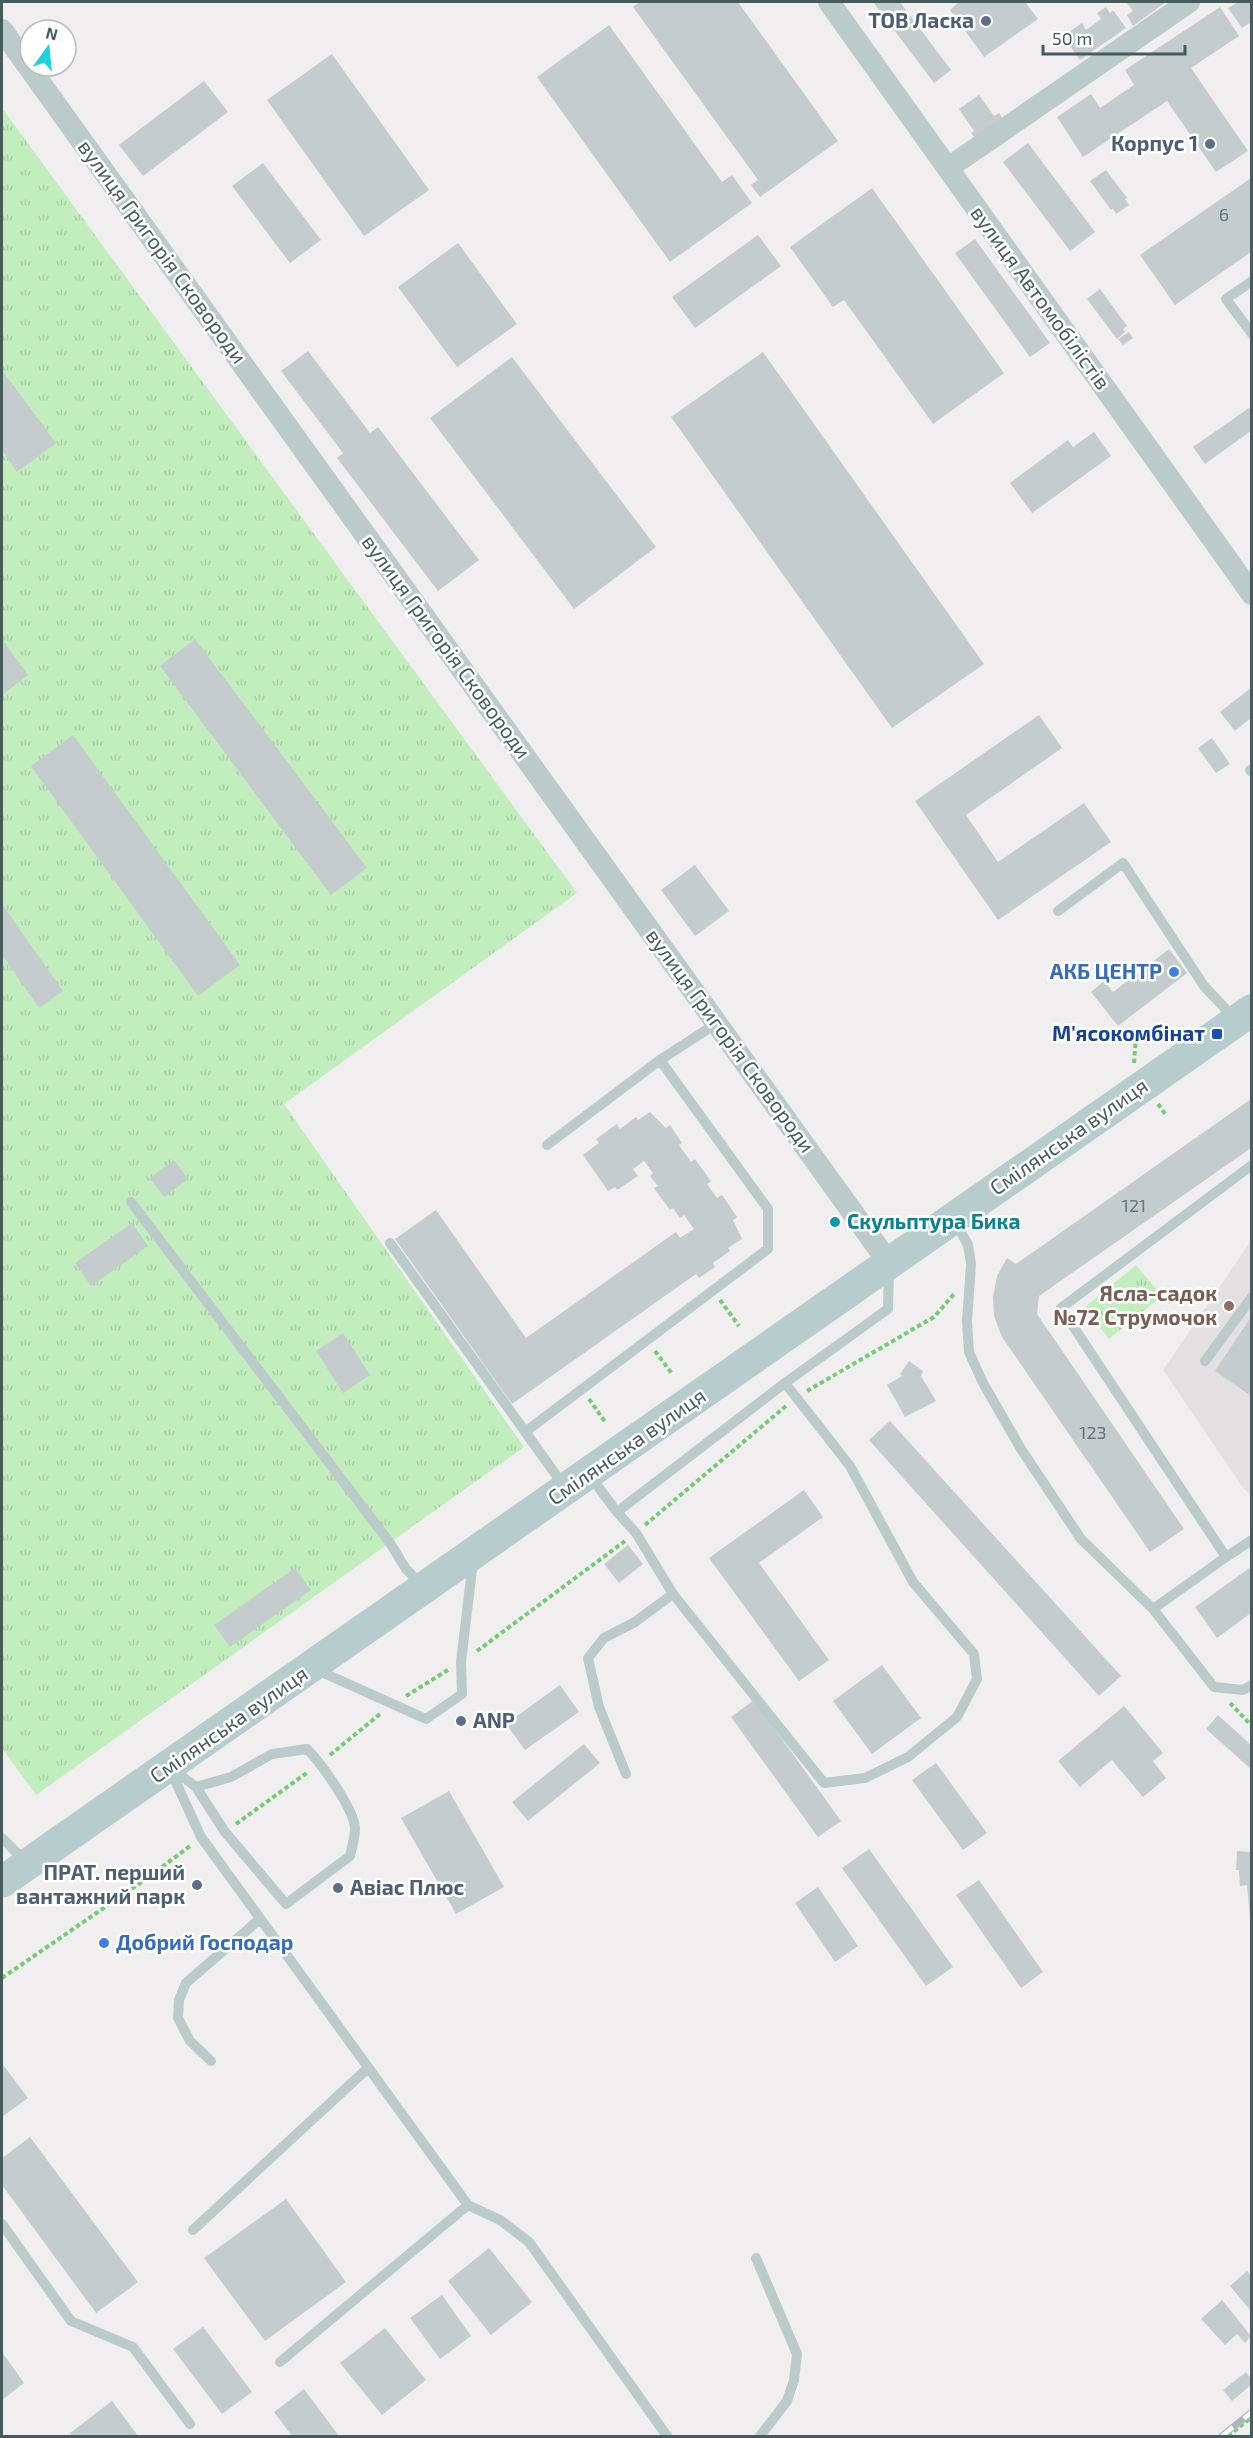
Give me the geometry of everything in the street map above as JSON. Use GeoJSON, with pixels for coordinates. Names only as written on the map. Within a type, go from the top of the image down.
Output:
{"type":"FeatureCollection","features":[{"type":"Feature","properties":{"kind":"main road","name":"Смілянська вулиця"},"geometry":{"type":"LineString","coordinates":[[2,1882],[1244,1015]]}},
{"type":"Feature","properties":{"kind":"street","name":"вулиця Автомобілістів"},"geometry":{"type":"LineString","coordinates":[[829,2],[1251,594]]}},
{"type":"Feature","properties":{"kind":"street"},"geometry":{"type":"LineString","coordinates":[[948,168],[1189,2]]}},
{"type":"Feature","properties":{"kind":"street","name":"вулиця Григорія Сковороди"},"geometry":{"type":"LineString","coordinates":[[2,30],[889,1263]]}},
{"type":"Feature","properties":{"kind":"lane"},"geometry":{"type":"LineString","coordinates":[[1251,281],[1226,299],[1251,334]]}},
{"type":"Feature","properties":{"kind":"lane"},"geometry":{"type":"LineString","coordinates":[[1058,911],[1123,863],[1204,986],[1244,1015]]}},
{"type":"Feature","properties":{"kind":"lane"},"geometry":{"type":"LineString","coordinates":[[547,1144],[660,1060],[717,1023]]}},
{"type":"Feature","properties":{"kind":"lane"},"geometry":{"type":"LineString","coordinates":[[525,1432],[768,1249],[768,1209],[660,1060]]}},
{"type":"Feature","properties":{"kind":"lane"},"geometry":{"type":"LineString","coordinates":[[1226,1557],[1061,1308],[1251,1165]]}},
{"type":"Feature","properties":{"kind":"lane"},"geometry":{"type":"LineString","coordinates":[[131,1202],[390,1543],[406,1569],[424,1588]]}},
{"type":"Feature","properties":{"kind":"lane"},"geometry":{"type":"LineString","coordinates":[[954,1218],[968,1245],[971,1264],[967,1321],[969,1352],[983,1383],[1021,1449],[1081,1539],[1153,1609],[1215,1688],[1243,1690],[1251,1685]]}},
{"type":"Feature","properties":{"kind":"lane"},"geometry":{"type":"LineString","coordinates":[[390,1243],[525,1432],[577,1481],[617,1512],[636,1533],[673,1594],[824,1783],[865,1778],[908,1757],[957,1717],[977,1679],[974,1654],[913,1582],[850,1466],[784,1383]]}},
{"type":"Feature","properties":{"kind":"lane"},"geometry":{"type":"LineString","coordinates":[[617,1512],[784,1383],[888,1309],[889,1263]]}},
{"type":"Feature","properties":{"kind":"lane"},"geometry":{"type":"LineString","coordinates":[[1205,1361],[1251,1297]]}},
{"type":"Feature","properties":{"kind":"lane"},"geometry":{"type":"LineString","coordinates":[[1153,1609],[1251,1540]]}},
{"type":"Feature","properties":{"kind":"lane"},"geometry":{"type":"LineString","coordinates":[[312,1667],[426,1719],[462,1694],[461,1662],[474,1554]]}},
{"type":"Feature","properties":{"kind":"lane"},"geometry":{"type":"LineString","coordinates":[[626,1774],[599,1707],[588,1658],[604,1638],[635,1622],[673,1594]]}},
{"type":"Feature","properties":{"kind":"lane"},"geometry":{"type":"LineString","coordinates":[[169,1767],[196,1787],[225,1832],[286,1904],[350,1856],[355,1827],[341,1795],[321,1762],[307,1749],[272,1754],[231,1777],[196,1787]]}},
{"type":"Feature","properties":{"kind":"lane"},"geometry":{"type":"LineString","coordinates":[[169,1767],[201,1837],[468,2205],[500,2220],[529,2241],[667,2436]]}},
{"type":"Feature","properties":{"kind":"lane"},"geometry":{"type":"LineString","coordinates":[[2,1838],[27,1863]]}},
{"type":"Feature","properties":{"kind":"lane"},"geometry":{"type":"LineString","coordinates":[[211,2061],[190,2041],[178,2018],[179,2000],[186,1983],[260,1918]]}},
{"type":"Feature","properties":{"kind":"lane"},"geometry":{"type":"LineString","coordinates":[[194,2230],[368,2068]]}},
{"type":"Feature","properties":{"kind":"lane"},"geometry":{"type":"LineString","coordinates":[[280,2362],[468,2205]]}},
{"type":"Feature","properties":{"kind":"lane"},"geometry":{"type":"LineString","coordinates":[[2,2224],[71,2321],[133,2347],[190,2424]]}},
{"type":"Feature","properties":{"kind":"lane"},"geometry":{"type":"LineString","coordinates":[[756,2258],[797,2354],[794,2380],[787,2401],[760,2436]]}},
{"type":"Feature","properties":{"kind":"path"},"geometry":{"type":"LineString","coordinates":[[1134,1070],[1136,1036]]}},
{"type":"Feature","properties":{"kind":"path"},"geometry":{"type":"LineString","coordinates":[[1156,1101],[1167,1115]]}},
{"type":"Feature","properties":{"kind":"path"},"geometry":{"type":"LineString","coordinates":[[225,1832],[321,1762],[391,1705],[461,1662],[636,1533],[795,1398],[934,1317],[958,1290],[971,1264]]}},
{"type":"Feature","properties":{"kind":"path"},"geometry":{"type":"LineString","coordinates":[[712,1291],[740,1326]]}},
{"type":"Feature","properties":{"kind":"path"},"geometry":{"type":"LineString","coordinates":[[646,1341],[673,1375]]}},
{"type":"Feature","properties":{"kind":"path"},"geometry":{"type":"LineString","coordinates":[[582,1389],[606,1423]]}},
{"type":"Feature","properties":{"kind":"path"},"geometry":{"type":"LineString","coordinates":[[1215,1688],[1251,1726]]}},
{"type":"Feature","properties":{"kind":"path"},"geometry":{"type":"LineString","coordinates":[[2,1978],[143,1881],[201,1837]]}},
{"type":"Feature","properties":{"kind":"path"},"geometry":{"type":"LineString","coordinates":[[1228,2436],[1251,2417]]}},
{"type":"Feature","properties":{"kind":"shaded area","name":"Ясла-садок №72 Струмочок"},"geometry":{"type":"Polygon","coordinates":[[[1251,1241],[1251,1495],[1244,1489],[1163,1370],[1251,1241]]]}},
{"type":"Feature","properties":{"kind":"green space"},"geometry":{"type":"Polygon","coordinates":[[[2,108],[577,893],[284,1104],[524,1447],[36,1795],[2,1748],[2,108]]]}},
{"type":"Feature","properties":{"kind":"green space"},"geometry":{"type":"Polygon","coordinates":[[[1136,1265],[1162,1296],[1109,1339],[1084,1308],[1136,1265]]]}},
{"type":"Feature","properties":{"kind":"building"},"geometry":{"type":"Polygon","coordinates":[[[640,2],[738,2],[838,141],[760,197],[751,185],[758,180],[633,7],[640,2]]]}},
{"type":"Feature","properties":{"kind":"building"},"geometry":{"type":"Polygon","coordinates":[[[873,2],[900,2],[951,70],[934,83],[873,2]]]}},
{"type":"Feature","properties":{"kind":"building"},"geometry":{"type":"Polygon","coordinates":[[[959,2],[1025,2],[1038,19],[984,57],[950,10],[959,2]]]}},
{"type":"Feature","properties":{"kind":"building"},"geometry":{"type":"Polygon","coordinates":[[[1126,2],[1166,2],[1133,26],[1127,15],[1133,11],[1126,2]]]}},
{"type":"Feature","properties":{"kind":"building"},"geometry":{"type":"Polygon","coordinates":[[[1238,2],[1251,2],[1251,22],[1242,28],[1228,8],[1238,2]]]}},
{"type":"Feature","properties":{"kind":"building"},"geometry":{"type":"Polygon","coordinates":[[[1106,7],[1110,13],[1113,10],[1126,28],[1080,60],[1063,36],[1082,23],[1086,30],[1101,19],[1097,13],[1106,7]]]}},
{"type":"Feature","properties":{"kind":"building"},"geometry":{"type":"Polygon","coordinates":[[[1220,7],[1239,36],[1191,68],[1248,151],[1216,172],[1167,101],[1083,157],[1057,117],[1091,94],[1100,108],[1134,85],[1125,70],[1220,7]]]}},
{"type":"Feature","properties":{"kind":"building"},"geometry":{"type":"Polygon","coordinates":[[[609,25],[722,182],[732,175],[752,203],[670,262],[537,77],[609,25]]]}},
{"type":"Feature","properties":{"kind":"building"},"geometry":{"type":"Polygon","coordinates":[[[332,54],[429,190],[364,236],[267,100],[332,54]]]}},
{"type":"Feature","properties":{"kind":"building"},"geometry":{"type":"Polygon","coordinates":[[[204,81],[228,112],[143,176],[119,145],[204,81]]]}},
{"type":"Feature","properties":{"kind":"building"},"geometry":{"type":"Polygon","coordinates":[[[979,95],[994,116],[999,113],[1006,124],[979,143],[971,133],[974,131],[959,109],[979,95]]]}},
{"type":"Feature","properties":{"kind":"building"},"geometry":{"type":"Polygon","coordinates":[[[1028,143],[1095,232],[1070,251],[1003,162],[1028,143]]]}},
{"type":"Feature","properties":{"kind":"building"},"geometry":{"type":"Polygon","coordinates":[[[263,163],[321,240],[290,263],[232,186],[263,163]]]}},
{"type":"Feature","properties":{"kind":"building"},"geometry":{"type":"Polygon","coordinates":[[[1106,170],[1127,198],[1125,199],[1129,205],[1116,214],[1090,181],[1106,170]]]}},
{"type":"Feature","properties":{"kind":"building"},"geometry":{"type":"Polygon","coordinates":[[[1251,178],[1251,252],[1175,305],[1140,255],[1251,178]]]}},
{"type":"Feature","properties":{"kind":"building"},"geometry":{"type":"Polygon","coordinates":[[[872,188],[1004,373],[933,424],[844,300],[833,307],[790,247],[872,188]]]}},
{"type":"Feature","properties":{"kind":"building"},"geometry":{"type":"Polygon","coordinates":[[[758,235],[781,266],[695,328],[672,297],[758,235]]]}},
{"type":"Feature","properties":{"kind":"building"},"geometry":{"type":"Polygon","coordinates":[[[975,239],[1050,343],[1030,357],[955,253],[975,239]]]}},
{"type":"Feature","properties":{"kind":"building"},"geometry":{"type":"Polygon","coordinates":[[[458,243],[517,324],[457,367],[398,287],[458,243]]]}},
{"type":"Feature","properties":{"kind":"building"},"geometry":{"type":"Polygon","coordinates":[[[1100,289],[1127,326],[1123,329],[1125,332],[1117,339],[1087,299],[1100,289]]]}},
{"type":"Feature","properties":{"kind":"building"},"geometry":{"type":"Polygon","coordinates":[[[1129,332],[1133,338],[1123,345],[1118,339],[1129,332]]]}},
{"type":"Feature","properties":{"kind":"building"},"geometry":{"type":"Polygon","coordinates":[[[308,351],[370,433],[378,427],[479,560],[438,591],[337,458],[343,453],[281,371],[308,351]]]}},
{"type":"Feature","properties":{"kind":"building"},"geometry":{"type":"Polygon","coordinates":[[[763,352],[984,664],[892,728],[671,417],[763,352]]]}},
{"type":"Feature","properties":{"kind":"building"},"geometry":{"type":"Polygon","coordinates":[[[512,357],[656,547],[574,609],[430,418],[512,357]]]}},
{"type":"Feature","properties":{"kind":"building"},"geometry":{"type":"Polygon","coordinates":[[[2,370],[56,443],[17,472],[2,450],[2,370]]]}},
{"type":"Feature","properties":{"kind":"building"},"geometry":{"type":"Polygon","coordinates":[[[1249,408],[1251,431],[1205,464],[1193,447],[1249,408]]]}},
{"type":"Feature","properties":{"kind":"building"},"geometry":{"type":"Polygon","coordinates":[[[1094,432],[1111,456],[1032,513],[1010,483],[1068,440],[1073,447],[1094,432]]]}},
{"type":"Feature","properties":{"kind":"building"},"geometry":{"type":"Polygon","coordinates":[[[2,639],[28,675],[2,695],[2,639]]]}},
{"type":"Feature","properties":{"kind":"building"},"geometry":{"type":"Polygon","coordinates":[[[195,639],[367,868],[331,895],[160,666],[195,639]]]}},
{"type":"Feature","properties":{"kind":"building"},"geometry":{"type":"Polygon","coordinates":[[[1251,688],[1251,718],[1235,731],[1220,712],[1251,688]]]}},
{"type":"Feature","properties":{"kind":"building"},"geometry":{"type":"Polygon","coordinates":[[[1039,715],[1062,748],[966,815],[998,862],[1084,803],[1111,842],[998,920],[915,801],[1039,715]]]}},
{"type":"Feature","properties":{"kind":"building"},"geometry":{"type":"Polygon","coordinates":[[[73,735],[240,965],[198,996],[31,766],[73,735]]]}},
{"type":"Feature","properties":{"kind":"building"},"geometry":{"type":"Polygon","coordinates":[[[1212,738],[1230,764],[1216,773],[1198,748],[1212,738]]]}},
{"type":"Feature","properties":{"kind":"building"},"geometry":{"type":"Polygon","coordinates":[[[695,865],[729,911],[695,936],[661,890],[695,865]]]}},
{"type":"Feature","properties":{"kind":"building"},"geometry":{"type":"Polygon","coordinates":[[[2,904],[63,991],[39,1008],[2,955],[2,904]]]}},
{"type":"Feature","properties":{"kind":"building"},"geometry":{"type":"Polygon","coordinates":[[[1169,949],[1187,973],[1118,1026],[1091,992],[1104,981],[1113,992],[1169,949]]]}},
{"type":"Feature","properties":{"kind":"building"},"geometry":{"type":"Polygon","coordinates":[[[1251,1099],[1251,1148],[1039,1296],[1037,1314],[1184,1529],[1150,1552],[1002,1337],[994,1316],[993,1297],[997,1276],[1007,1258],[1016,1264],[1251,1099]]]}},
{"type":"Feature","properties":{"kind":"building"},"geometry":{"type":"Polygon","coordinates":[[[650,1112],[666,1128],[670,1125],[682,1143],[679,1145],[691,1162],[695,1159],[711,1181],[707,1184],[717,1198],[722,1195],[737,1217],[733,1220],[742,1239],[728,1248],[730,1251],[713,1263],[715,1267],[699,1278],[696,1274],[512,1404],[395,1239],[436,1210],[526,1338],[676,1232],[680,1238],[694,1229],[684,1215],[680,1218],[673,1208],[670,1210],[654,1188],[658,1186],[650,1176],[653,1173],[644,1161],[633,1169],[638,1176],[617,1190],[615,1187],[608,1191],[583,1155],[599,1143],[596,1139],[617,1124],[620,1129],[636,1117],[638,1120],[650,1112]]]}},
{"type":"Feature","properties":{"kind":"building"},"geometry":{"type":"Polygon","coordinates":[[[174,1160],[188,1179],[164,1197],[150,1178],[174,1160]]]}},
{"type":"Feature","properties":{"kind":"building"},"geometry":{"type":"Polygon","coordinates":[[[132,1223],[148,1246],[91,1286],[75,1263],[132,1223]]]}},
{"type":"Feature","properties":{"kind":"building"},"geometry":{"type":"Polygon","coordinates":[[[1251,1317],[1251,1396],[1215,1371],[1251,1317]]]}},
{"type":"Feature","properties":{"kind":"building"},"geometry":{"type":"Polygon","coordinates":[[[343,1333],[370,1375],[343,1393],[316,1351],[343,1333]]]}},
{"type":"Feature","properties":{"kind":"building"},"geometry":{"type":"Polygon","coordinates":[[[909,1361],[923,1371],[921,1376],[936,1401],[905,1417],[887,1385],[902,1376],[900,1374],[909,1361]]]}},
{"type":"Feature","properties":{"kind":"building"},"geometry":{"type":"Polygon","coordinates":[[[890,1421],[1121,1676],[1099,1696],[869,1440],[890,1421]]]}},
{"type":"Feature","properties":{"kind":"building"},"geometry":{"type":"Polygon","coordinates":[[[804,1490],[823,1517],[759,1563],[829,1660],[799,1681],[709,1558],[804,1490]]]}},
{"type":"Feature","properties":{"kind":"building"},"geometry":{"type":"Polygon","coordinates":[[[628,1545],[643,1564],[619,1583],[604,1564],[628,1545]]]}},
{"type":"Feature","properties":{"kind":"building"},"geometry":{"type":"Polygon","coordinates":[[[1251,1567],[1251,1613],[1217,1638],[1195,1607],[1251,1567]]]}},
{"type":"Feature","properties":{"kind":"building"},"geometry":{"type":"Polygon","coordinates":[[[295,1568],[311,1590],[230,1647],[214,1625],[295,1568]]]}},
{"type":"Feature","properties":{"kind":"building"},"geometry":{"type":"Polygon","coordinates":[[[882,1665],[921,1718],[872,1754],[833,1701],[882,1665]]]}},
{"type":"Feature","properties":{"kind":"building"},"geometry":{"type":"Polygon","coordinates":[[[560,1685],[579,1712],[525,1750],[506,1724],[560,1685]]]}},
{"type":"Feature","properties":{"kind":"building"},"geometry":{"type":"Polygon","coordinates":[[[754,1700],[841,1821],[818,1837],[731,1717],[754,1700]]]}},
{"type":"Feature","properties":{"kind":"building"},"geometry":{"type":"Polygon","coordinates":[[[1124,1706],[1163,1753],[1153,1761],[1166,1778],[1143,1797],[1112,1760],[1080,1787],[1058,1761],[1124,1706]]]}},
{"type":"Feature","properties":{"kind":"building"},"geometry":{"type":"Polygon","coordinates":[[[1218,1715],[1251,1745],[1251,1769],[1206,1729],[1218,1715]]]}},
{"type":"Feature","properties":{"kind":"building"},"geometry":{"type":"Polygon","coordinates":[[[584,1744],[600,1763],[528,1821],[512,1802],[584,1744]]]}},
{"type":"Feature","properties":{"kind":"building"},"geometry":{"type":"Polygon","coordinates":[[[936,1763],[987,1833],[963,1850],[912,1780],[936,1763]]]}},
{"type":"Feature","properties":{"kind":"building"},"geometry":{"type":"Polygon","coordinates":[[[449,1791],[504,1887],[456,1914],[401,1818],[449,1791]]]}},
{"type":"Feature","properties":{"kind":"building"},"geometry":{"type":"Polygon","coordinates":[[[869,1849],[953,1967],[926,1986],[842,1868],[869,1849]]]}},
{"type":"Feature","properties":{"kind":"building"},"geometry":{"type":"Polygon","coordinates":[[[1237,1851],[1251,1852],[1251,1927],[1247,1885],[1240,1886],[1239,1870],[1236,1870],[1237,1851]]]}},
{"type":"Feature","properties":{"kind":"building"},"geometry":{"type":"Polygon","coordinates":[[[979,1880],[1043,1972],[1021,1988],[956,1895],[979,1880]]]}},
{"type":"Feature","properties":{"kind":"building"},"geometry":{"type":"Polygon","coordinates":[[[818,1887],[858,1946],[835,1962],[795,1903],[818,1887]]]}},
{"type":"Feature","properties":{"kind":"building"},"geometry":{"type":"Polygon","coordinates":[[[4,2066],[28,2098],[2,2117],[2,2067],[4,2066]]]}},
{"type":"Feature","properties":{"kind":"building"},"geometry":{"type":"Polygon","coordinates":[[[30,2137],[138,2282],[96,2313],[2,2185],[2,2158],[30,2137]]]}},
{"type":"Feature","properties":{"kind":"building"},"geometry":{"type":"Polygon","coordinates":[[[286,2199],[346,2282],[265,2341],[204,2258],[286,2199]]]}},
{"type":"Feature","properties":{"kind":"building"},"geometry":{"type":"Polygon","coordinates":[[[489,2248],[532,2302],[491,2335],[448,2281],[489,2248]]]}},
{"type":"Feature","properties":{"kind":"building"},"geometry":{"type":"Polygon","coordinates":[[[1247,2271],[1251,2276],[1251,2311],[1230,2286],[1247,2271]]]}},
{"type":"Feature","properties":{"kind":"building"},"geometry":{"type":"Polygon","coordinates":[[[442,2295],[471,2336],[440,2359],[410,2318],[442,2295]]]}},
{"type":"Feature","properties":{"kind":"building"},"geometry":{"type":"Polygon","coordinates":[[[1222,2300],[1251,2336],[1245,2343],[1237,2334],[1225,2345],[1201,2319],[1222,2300]]]}},
{"type":"Feature","properties":{"kind":"building"},"geometry":{"type":"Polygon","coordinates":[[[203,2327],[252,2392],[222,2414],[173,2349],[203,2327]]]}},
{"type":"Feature","properties":{"kind":"building"},"geometry":{"type":"Polygon","coordinates":[[[385,2328],[426,2380],[382,2415],[340,2363],[385,2328]]]}},
{"type":"Feature","properties":{"kind":"building"},"geometry":{"type":"Polygon","coordinates":[[[2,2352],[24,2383],[2,2400],[2,2352]]]}},
{"type":"Feature","properties":{"kind":"building"},"geometry":{"type":"Polygon","coordinates":[[[1246,2372],[1251,2379],[1251,2385],[1232,2401],[1223,2390],[1246,2372]]]}},
{"type":"Feature","properties":{"kind":"building"},"geometry":{"type":"Polygon","coordinates":[[[304,2389],[339,2436],[292,2436],[274,2412],[304,2389]]]}},
{"type":"Feature","properties":{"kind":"building"},"geometry":{"type":"Polygon","coordinates":[[[112,2401],[138,2436],[72,2436],[70,2433],[112,2401]]]}},
{"type":"Feature","properties":{"kind":"railway"},"geometry":{"type":"LineString","coordinates":[[1222,2436],[1252,2412]]}},
{"type":"Feature","properties":{"kind":"place","name":"ТОВ Ласка"},"geometry":{"type":"Point","coordinates":[986,21]}},
{"type":"Feature","properties":{"kind":"place","name":"Корпус 1"},"geometry":{"type":"Point","coordinates":[1210,144]}},
{"type":"Feature","properties":{"kind":"place","name":"АКБ ЦЕНТР"},"geometry":{"type":"Point","coordinates":[1174,972]}},
{"type":"Feature","properties":{"kind":"place","name":"М'ясокомбінат"},"geometry":{"type":"Point","coordinates":[1217,1034]}},
{"type":"Feature","properties":{"kind":"place","name":"Cкульптура Бика"},"geometry":{"type":"Point","coordinates":[835,1222]}},
{"type":"Feature","properties":{"kind":"place","name":"Ясла-садок №72 Струмочок"},"geometry":{"type":"Point","coordinates":[1229,1306]}},
{"type":"Feature","properties":{"kind":"place","name":"ANP"},"geometry":{"type":"Point","coordinates":[461,1721]}},
{"type":"Feature","properties":{"kind":"place","name":"ПРАТ. перший вантажний парк"},"geometry":{"type":"Point","coordinates":[197,1885]}},
{"type":"Feature","properties":{"kind":"place","name":"Авіас Плюс"},"geometry":{"type":"Point","coordinates":[338,1888]}},
{"type":"Feature","properties":{"kind":"place","name":"Добрий Господар"},"geometry":{"type":"Point","coordinates":[104,1943]}}]}
